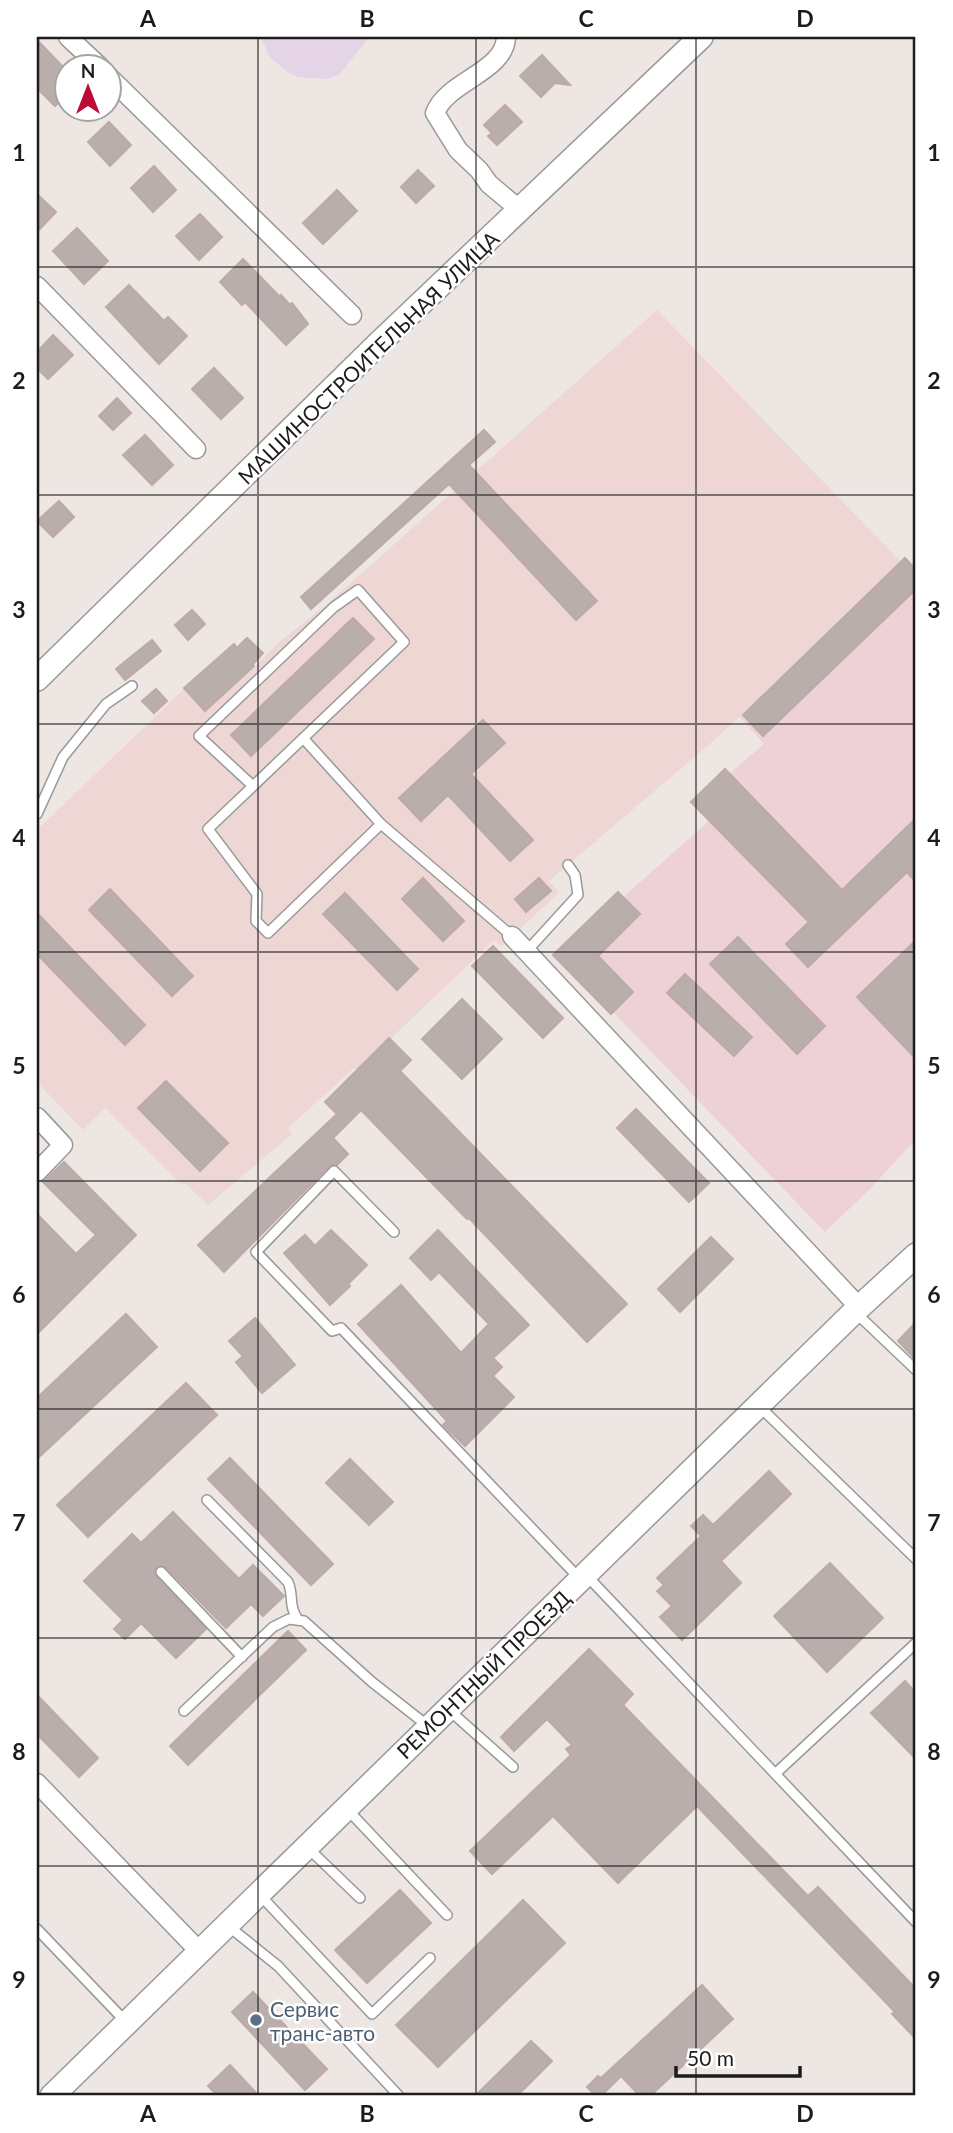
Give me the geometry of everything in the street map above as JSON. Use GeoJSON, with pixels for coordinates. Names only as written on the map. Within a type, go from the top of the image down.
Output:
{"type":"FeatureCollection","features":[{"type":"Feature","properties":{"kind":"street"},"geometry":{"type":"LineString","coordinates":[[68,37],[84,52]]}},
{"type":"Feature","properties":{"kind":"street"},"geometry":{"type":"LineString","coordinates":[[506,37],[506,44],[491,65],[454,89],[439,103],[435,113],[458,150],[489,184],[520,210]]}},
{"type":"Feature","properties":{"kind":"street","name":"МАШИНОСТРОИТЕЛЬНАЯ УЛИЦА"},"geometry":{"type":"LineString","coordinates":[[37,679],[377,345],[701,37]]}},
{"type":"Feature","properties":{"kind":"street"},"geometry":{"type":"LineString","coordinates":[[122,90],[352,315]]}},
{"type":"Feature","properties":{"kind":"street"},"geometry":{"type":"LineString","coordinates":[[37,286],[196,449]]}},
{"type":"Feature","properties":{"kind":"street"},"geometry":{"type":"LineString","coordinates":[[512,936],[857,1310]]}},
{"type":"Feature","properties":{"kind":"street"},"geometry":{"type":"LineString","coordinates":[[37,1117],[63,1145],[37,1172]]}},
{"type":"Feature","properties":{"kind":"street","name":"РЕМОНТНЫЙ ПРОЕЗД"},"geometry":{"type":"LineString","coordinates":[[52,2096],[916,1255]]}},
{"type":"Feature","properties":{"kind":"street"},"geometry":{"type":"LineString","coordinates":[[37,1783],[200,1952]]}},
{"type":"Feature","properties":{"kind":"lane"},"geometry":{"type":"LineString","coordinates":[[253,786],[199,736],[334,607],[358,590],[404,642],[253,786],[208,828],[257,894],[256,921],[268,933],[381,824]]}},
{"type":"Feature","properties":{"kind":"lane"},"geometry":{"type":"LineString","coordinates":[[37,814],[63,757],[106,704],[132,686]]}},
{"type":"Feature","properties":{"kind":"lane"},"geometry":{"type":"LineString","coordinates":[[303,738],[381,824],[512,936]]}},
{"type":"Feature","properties":{"kind":"lane"},"geometry":{"type":"LineString","coordinates":[[526,952],[579,895],[575,875],[568,865]]}},
{"type":"Feature","properties":{"kind":"lane"},"geometry":{"type":"LineString","coordinates":[[394,1232],[334,1171],[256,1252],[332,1331],[341,1328],[916,1922]]}},
{"type":"Feature","properties":{"kind":"lane"},"geometry":{"type":"LineString","coordinates":[[857,1310],[916,1370]]}},
{"type":"Feature","properties":{"kind":"lane"},"geometry":{"type":"LineString","coordinates":[[758,1406],[916,1559]]}},
{"type":"Feature","properties":{"kind":"lane"},"geometry":{"type":"LineString","coordinates":[[207,1500],[288,1582],[291,1590],[291,1610],[298,1620]]}},
{"type":"Feature","properties":{"kind":"lane"},"geometry":{"type":"LineString","coordinates":[[161,1572],[242,1657]]}},
{"type":"Feature","properties":{"kind":"lane"},"geometry":{"type":"LineString","coordinates":[[184,1711],[273,1627],[289,1619],[304,1621],[372,1682],[430,1727]]}},
{"type":"Feature","properties":{"kind":"lane"},"geometry":{"type":"LineString","coordinates":[[775,1774],[916,1643]]}},
{"type":"Feature","properties":{"kind":"lane"},"geometry":{"type":"LineString","coordinates":[[448,1709],[513,1767]]}},
{"type":"Feature","properties":{"kind":"lane"},"geometry":{"type":"LineString","coordinates":[[346,1809],[447,1914]]}},
{"type":"Feature","properties":{"kind":"lane"},"geometry":{"type":"LineString","coordinates":[[307,1847],[360,1898]]}},
{"type":"Feature","properties":{"kind":"lane"},"geometry":{"type":"LineString","coordinates":[[259,1894],[372,2014],[430,1958]]}},
{"type":"Feature","properties":{"kind":"lane"},"geometry":{"type":"LineString","coordinates":[[227,1924],[278,1966],[399,2096]]}},
{"type":"Feature","properties":{"kind":"lane"},"geometry":{"type":"LineString","coordinates":[[37,1929],[127,2023]]}},
{"type":"Feature","properties":{"kind":"shaded area"},"geometry":{"type":"Polygon","coordinates":[[[261,37],[369,37],[339,75],[326,79],[298,77],[286,71],[269,56],[261,37]]]}},
{"type":"Feature","properties":{"kind":"shaded area"},"geometry":{"type":"Polygon","coordinates":[[[657,310],[904,565],[712,742],[549,881],[559,893],[501,946],[494,940],[360,1068],[353,1069],[288,1128],[292,1134],[208,1205],[185,1183],[182,1185],[105,1108],[83,1130],[37,1082],[37,830],[184,689],[205,711],[278,643],[325,606],[657,310]]]}},
{"type":"Feature","properties":{"kind":"shaded area"},"geometry":{"type":"Polygon","coordinates":[[[904,565],[916,577],[916,1139],[825,1232],[558,955],[710,820],[695,803],[764,744],[740,717],[904,565]]]}},
{"type":"Feature","properties":{"kind":"building"},"geometry":{"type":"Polygon","coordinates":[[[37,40],[52,56],[52,103],[37,88],[37,40]]]}},
{"type":"Feature","properties":{"kind":"building"},"geometry":{"type":"Polygon","coordinates":[[[542,55],[570,85],[555,83],[541,97],[520,76],[542,55]]]}},
{"type":"Feature","properties":{"kind":"building"},"geometry":{"type":"Polygon","coordinates":[[[505,105],[522,122],[497,145],[488,136],[492,133],[484,125],[505,105]]]}},
{"type":"Feature","properties":{"kind":"building"},"geometry":{"type":"Polygon","coordinates":[[[109,122],[131,145],[110,166],[88,142],[109,122]]]}},
{"type":"Feature","properties":{"kind":"building"},"geometry":{"type":"Polygon","coordinates":[[[154,166],[176,190],[153,212],[131,188],[154,166]]]}},
{"type":"Feature","properties":{"kind":"building"},"geometry":{"type":"Polygon","coordinates":[[[418,170],[434,186],[416,203],[401,187],[418,170]]]}},
{"type":"Feature","properties":{"kind":"building"},"geometry":{"type":"Polygon","coordinates":[[[337,190],[357,211],[323,244],[303,223],[337,190]]]}},
{"type":"Feature","properties":{"kind":"building"},"geometry":{"type":"Polygon","coordinates":[[[37,194],[56,212],[37,232],[37,194]]]}},
{"type":"Feature","properties":{"kind":"building"},"geometry":{"type":"Polygon","coordinates":[[[200,214],[222,237],[199,260],[176,236],[200,214]]]}},
{"type":"Feature","properties":{"kind":"building"},"geometry":{"type":"Polygon","coordinates":[[[77,228],[108,261],[84,284],[53,251],[77,228]]]}},
{"type":"Feature","properties":{"kind":"building"},"geometry":{"type":"Polygon","coordinates":[[[243,259],[280,297],[281,295],[290,305],[292,303],[308,324],[286,345],[245,302],[242,305],[220,282],[243,259]]]}},
{"type":"Feature","properties":{"kind":"building"},"geometry":{"type":"Polygon","coordinates":[[[129,285],[164,321],[168,317],[187,336],[159,364],[106,307],[129,285]]]}},
{"type":"Feature","properties":{"kind":"building"},"geometry":{"type":"Polygon","coordinates":[[[53,335],[73,355],[48,379],[37,368],[37,352],[53,335]]]}},
{"type":"Feature","properties":{"kind":"building"},"geometry":{"type":"Polygon","coordinates":[[[214,368],[243,398],[221,419],[192,389],[214,368]]]}},
{"type":"Feature","properties":{"kind":"building"},"geometry":{"type":"Polygon","coordinates":[[[117,398],[131,413],[113,430],[99,416],[117,398]]]}},
{"type":"Feature","properties":{"kind":"building"},"geometry":{"type":"Polygon","coordinates":[[[484,430],[495,442],[469,465],[597,601],[576,620],[449,484],[311,609],[301,597],[484,430]]]}},
{"type":"Feature","properties":{"kind":"building"},"geometry":{"type":"Polygon","coordinates":[[[145,435],[173,465],[152,485],[123,455],[145,435]]]}},
{"type":"Feature","properties":{"kind":"building"},"geometry":{"type":"Polygon","coordinates":[[[59,501],[74,517],[53,537],[37,521],[59,501]]]}},
{"type":"Feature","properties":{"kind":"building"},"geometry":{"type":"Polygon","coordinates":[[[905,558],[916,570],[916,589],[763,736],[743,715],[905,558]]]}},
{"type":"Feature","properties":{"kind":"building"},"geometry":{"type":"Polygon","coordinates":[[[192,610],[205,624],[188,640],[175,625],[192,610]]]}},
{"type":"Feature","properties":{"kind":"building"},"geometry":{"type":"Polygon","coordinates":[[[353,618],[374,639],[251,756],[231,735],[353,618]]]}},
{"type":"Feature","properties":{"kind":"building"},"geometry":{"type":"Polygon","coordinates":[[[247,638],[263,653],[254,666],[205,711],[184,688],[234,644],[237,648],[247,638]]]}},
{"type":"Feature","properties":{"kind":"building"},"geometry":{"type":"Polygon","coordinates":[[[152,640],[161,651],[125,680],[116,669],[152,640]]]}},
{"type":"Feature","properties":{"kind":"building"},"geometry":{"type":"Polygon","coordinates":[[[156,689],[167,701],[154,713],[142,701],[156,689]]]}},
{"type":"Feature","properties":{"kind":"building"},"geometry":{"type":"Polygon","coordinates":[[[483,720],[505,743],[471,774],[533,840],[510,861],[448,795],[421,821],[399,798],[483,720]]]}},
{"type":"Feature","properties":{"kind":"building"},"geometry":{"type":"Polygon","coordinates":[[[725,769],[842,890],[916,818],[916,882],[907,872],[808,967],[786,944],[809,922],[691,802],[725,769]]]}},
{"type":"Feature","properties":{"kind":"building"},"geometry":{"type":"Polygon","coordinates":[[[423,878],[464,921],[443,941],[402,899],[423,878]]]}},
{"type":"Feature","properties":{"kind":"building"},"geometry":{"type":"Polygon","coordinates":[[[539,878],[551,891],[526,912],[515,899],[539,878]]]}},
{"type":"Feature","properties":{"kind":"building"},"geometry":{"type":"Polygon","coordinates":[[[110,889],[193,976],[172,996],[89,910],[110,889]]]}},
{"type":"Feature","properties":{"kind":"building"},"geometry":{"type":"Polygon","coordinates":[[[618,892],[640,914],[598,956],[633,992],[611,1014],[553,955],[618,892]]]}},
{"type":"Feature","properties":{"kind":"building"},"geometry":{"type":"Polygon","coordinates":[[[345,893],[418,969],[397,990],[323,914],[345,893]]]}},
{"type":"Feature","properties":{"kind":"building"},"geometry":{"type":"Polygon","coordinates":[[[37,913],[145,1025],[125,1045],[37,954],[37,913]]]}},
{"type":"Feature","properties":{"kind":"building"},"geometry":{"type":"Polygon","coordinates":[[[738,937],[825,1026],[797,1054],[710,964],[738,937]]]}},
{"type":"Feature","properties":{"kind":"building"},"geometry":{"type":"Polygon","coordinates":[[[916,940],[916,1059],[857,997],[916,940]]]}},
{"type":"Feature","properties":{"kind":"building"},"geometry":{"type":"Polygon","coordinates":[[[493,946],[563,1018],[543,1038],[472,966],[493,946]]]}},
{"type":"Feature","properties":{"kind":"building"},"geometry":{"type":"Polygon","coordinates":[[[685,974],[752,1037],[734,1056],[667,993],[685,974]]]}},
{"type":"Feature","properties":{"kind":"building"},"geometry":{"type":"Polygon","coordinates":[[[462,999],[502,1039],[462,1079],[422,1039],[462,999]]]}},
{"type":"Feature","properties":{"kind":"building"},"geometry":{"type":"Polygon","coordinates":[[[389,1038],[411,1060],[400,1071],[627,1304],[587,1342],[361,1110],[333,1138],[348,1154],[337,1165],[329,1166],[224,1272],[198,1245],[337,1114],[325,1102],[389,1038]]]}},
{"type":"Feature","properties":{"kind":"building"},"geometry":{"type":"Polygon","coordinates":[[[166,1081],[228,1143],[200,1171],[138,1108],[166,1081]]]}},
{"type":"Feature","properties":{"kind":"building"},"geometry":{"type":"Polygon","coordinates":[[[636,1109],[709,1183],[689,1202],[617,1128],[636,1109]]]}},
{"type":"Feature","properties":{"kind":"building"},"geometry":{"type":"Polygon","coordinates":[[[64,1162],[136,1235],[37,1334],[37,1214],[76,1254],[96,1235],[43,1182],[64,1162]]]}},
{"type":"Feature","properties":{"kind":"building"},"geometry":{"type":"Polygon","coordinates":[[[331,1230],[367,1265],[330,1305],[284,1253],[305,1235],[315,1246],[331,1230]]]}},
{"type":"Feature","properties":{"kind":"building"},"geometry":{"type":"Polygon","coordinates":[[[438,1230],[529,1325],[493,1358],[502,1367],[493,1376],[514,1397],[465,1446],[443,1425],[447,1421],[358,1324],[401,1285],[461,1353],[489,1324],[439,1272],[431,1280],[410,1258],[438,1230]]]}},
{"type":"Feature","properties":{"kind":"building"},"geometry":{"type":"Polygon","coordinates":[[[711,1237],[733,1259],[680,1312],[658,1289],[711,1237]]]}},
{"type":"Feature","properties":{"kind":"building"},"geometry":{"type":"Polygon","coordinates":[[[126,1314],[157,1347],[37,1459],[37,1398],[126,1314]]]}},
{"type":"Feature","properties":{"kind":"building"},"geometry":{"type":"Polygon","coordinates":[[[255,1318],[295,1365],[262,1393],[236,1362],[243,1356],[229,1341],[255,1318]]]}},
{"type":"Feature","properties":{"kind":"building"},"geometry":{"type":"Polygon","coordinates":[[[916,1322],[916,1360],[898,1341],[916,1322]]]}},
{"type":"Feature","properties":{"kind":"building"},"geometry":{"type":"Polygon","coordinates":[[[186,1383],[217,1415],[88,1537],[57,1505],[186,1383]]]}},
{"type":"Feature","properties":{"kind":"building"},"geometry":{"type":"Polygon","coordinates":[[[230,1458],[333,1564],[311,1585],[208,1479],[230,1458]]]}},
{"type":"Feature","properties":{"kind":"building"},"geometry":{"type":"Polygon","coordinates":[[[350,1459],[393,1502],[369,1525],[326,1483],[350,1459]]]}},
{"type":"Feature","properties":{"kind":"building"},"geometry":{"type":"Polygon","coordinates":[[[769,1471],[791,1494],[721,1561],[741,1583],[682,1640],[660,1617],[672,1606],[657,1591],[664,1585],[657,1578],[701,1536],[691,1526],[703,1515],[713,1525],[769,1471]]]}},
{"type":"Feature","properties":{"kind":"building"},"geometry":{"type":"Polygon","coordinates":[[[173,1512],[239,1579],[253,1565],[284,1596],[263,1616],[251,1604],[226,1628],[166,1567],[157,1567],[154,1571],[156,1577],[206,1629],[176,1658],[141,1623],[125,1639],[114,1629],[123,1620],[84,1581],[132,1534],[141,1543],[173,1512]]]}},
{"type":"Feature","properties":{"kind":"building"},"geometry":{"type":"Polygon","coordinates":[[[830,1563],[883,1618],[827,1672],[774,1616],[830,1563]]]}},
{"type":"Feature","properties":{"kind":"building"},"geometry":{"type":"Polygon","coordinates":[[[288,1631],[306,1650],[188,1765],[170,1746],[288,1631]]]}},
{"type":"Feature","properties":{"kind":"building"},"geometry":{"type":"Polygon","coordinates":[[[589,1649],[633,1694],[623,1705],[808,1896],[818,1887],[916,1989],[916,2039],[892,2014],[895,2012],[697,1806],[618,1883],[553,1816],[492,1874],[470,1851],[571,1755],[566,1749],[572,1745],[547,1719],[514,1751],[501,1737],[589,1649]]]}},
{"type":"Feature","properties":{"kind":"building"},"geometry":{"type":"Polygon","coordinates":[[[905,1681],[916,1693],[916,1759],[871,1713],[905,1681]]]}},
{"type":"Feature","properties":{"kind":"building"},"geometry":{"type":"Polygon","coordinates":[[[37,1695],[98,1758],[79,1777],[37,1734],[37,1695]]]}},
{"type":"Feature","properties":{"kind":"building"},"geometry":{"type":"Polygon","coordinates":[[[400,1890],[431,1923],[367,1983],[335,1950],[400,1890]]]}},
{"type":"Feature","properties":{"kind":"building"},"geometry":{"type":"Polygon","coordinates":[[[523,1900],[565,1943],[438,2067],[396,2025],[523,1900]]]}},
{"type":"Feature","properties":{"kind":"building"},"geometry":{"type":"Polygon","coordinates":[[[702,1985],[733,2019],[650,2096],[640,2096],[621,2076],[601,2096],[596,2096],[587,2087],[598,2076],[601,2078],[702,1985]]]}},
{"type":"Feature","properties":{"kind":"building"},"geometry":{"type":"Polygon","coordinates":[[[253,1992],[327,2069],[305,2090],[232,2012],[253,1992]]]}},
{"type":"Feature","properties":{"kind":"building"},"geometry":{"type":"Polygon","coordinates":[[[531,2041],[552,2061],[517,2096],[475,2096],[531,2041]]]}},
{"type":"Feature","properties":{"kind":"building"},"geometry":{"type":"Polygon","coordinates":[[[230,2065],[259,2096],[218,2096],[208,2086],[230,2065]]]}},
{"type":"Feature","properties":{"kind":"place","name":"Сервис транс-авто"},"geometry":{"type":"Point","coordinates":[256,2020]}}]}
